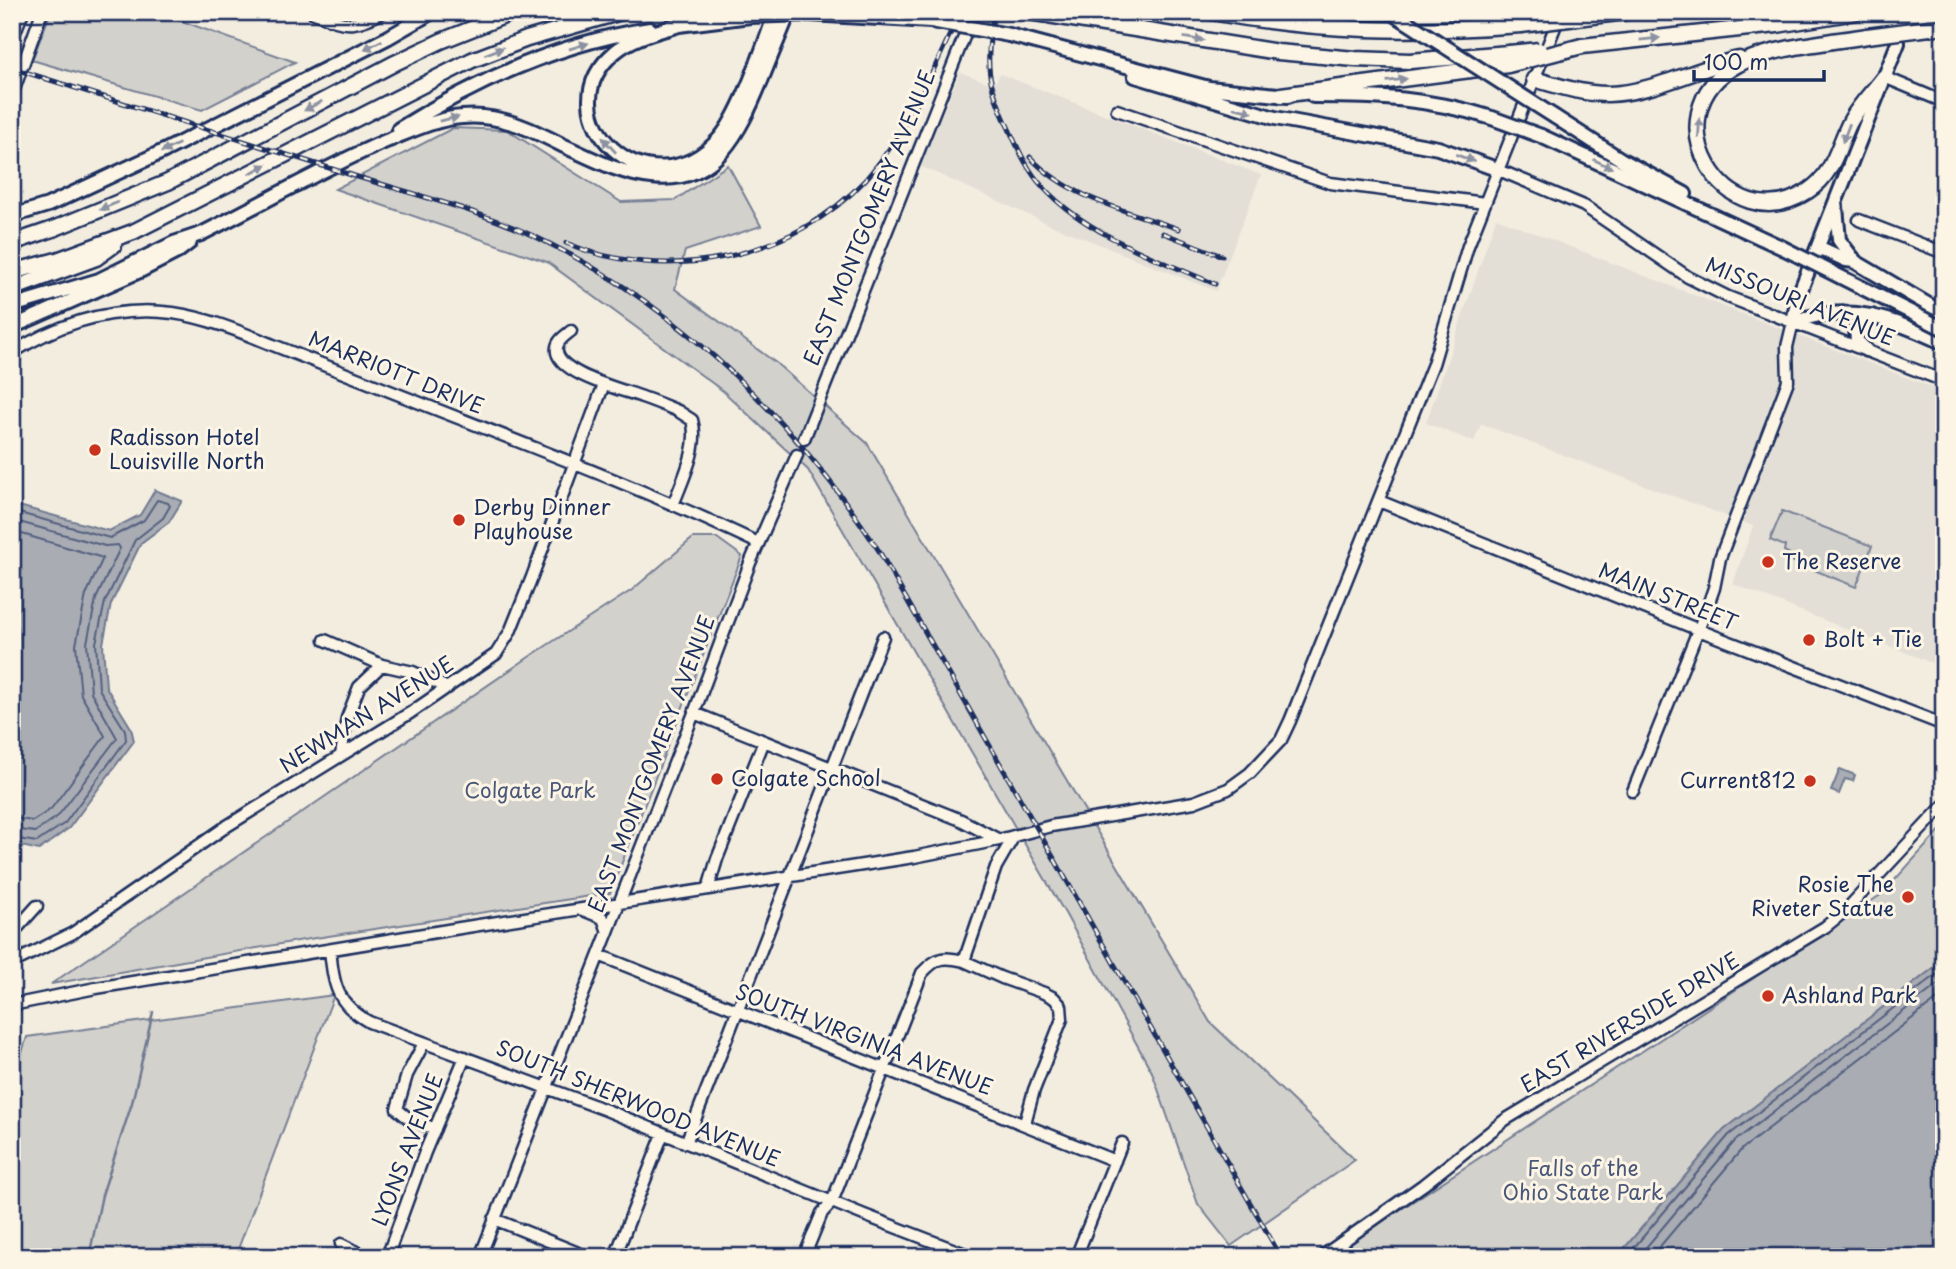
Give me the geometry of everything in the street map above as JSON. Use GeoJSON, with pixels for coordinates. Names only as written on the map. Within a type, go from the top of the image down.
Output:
{"type":"FeatureCollection","features":[{"type":"Feature","properties":{"kind":"highway"},"geometry":{"type":"LineString","coordinates":[[12,243],[53,229],[168,181],[395,63],[441,41],[514,12]]}},
{"type":"Feature","properties":{"kind":"highway"},"geometry":{"type":"LineString","coordinates":[[12,272],[57,260],[133,232],[472,60],[527,38],[621,12]]}},
{"type":"Feature","properties":{"kind":"highway"},"geometry":{"type":"LineString","coordinates":[[1030,12],[1278,52],[1410,61],[1509,59]]}},
{"type":"Feature","properties":{"kind":"highway"},"geometry":{"type":"LineString","coordinates":[[1212,12],[1316,27],[1375,31],[1442,31],[1521,25],[1626,12]]}},
{"type":"Feature","properties":{"kind":"highway"},"geometry":{"type":"LineString","coordinates":[[1281,96],[1582,46],[1777,25],[1856,12]]}},
{"type":"Feature","properties":{"kind":"highway"},"geometry":{"type":"LineString","coordinates":[[1534,79],[1608,94],[1637,90],[1713,65],[1779,51],[1867,36],[1937,28]]}},
{"type":"Feature","properties":{"kind":"highway"},"geometry":{"type":"LineString","coordinates":[[1779,51],[1754,57],[1723,74],[1710,88],[1699,116],[1698,146],[1713,175],[1738,195],[1752,200],[1768,203],[1785,201],[1818,184],[1833,164],[1850,121],[1884,77]]}},
{"type":"Feature","properties":{"kind":"highway"},"geometry":{"type":"LineString","coordinates":[[12,289],[96,258],[133,232]]}},
{"type":"Feature","properties":{"kind":"main road"},"geometry":{"type":"LineString","coordinates":[[12,216],[48,205],[164,151],[375,44],[432,12]]}},
{"type":"Feature","properties":{"kind":"main road"},"geometry":{"type":"LineString","coordinates":[[679,25],[619,49],[601,68],[593,86],[592,106],[598,131],[611,149],[633,163],[659,167],[684,162],[709,149],[720,138],[733,118],[776,12]]}},
{"type":"Feature","properties":{"kind":"main road"},"geometry":{"type":"LineString","coordinates":[[12,306],[99,280],[174,243],[201,234],[363,152],[419,127],[444,120],[482,115],[528,128],[601,163],[637,175],[669,177],[696,171],[710,163],[734,138],[789,12]]}},
{"type":"Feature","properties":{"kind":"main road"},"geometry":{"type":"LineString","coordinates":[[1391,12],[1622,160],[1783,248]]}},
{"type":"Feature","properties":{"kind":"main road"},"geometry":{"type":"LineString","coordinates":[[363,152],[467,91],[551,55],[625,33],[750,16],[810,14],[931,21],[1009,35],[1209,88],[1281,96],[1390,97],[1463,108],[1541,136],[1783,248],[1944,329]]}},
{"type":"Feature","properties":{"kind":"main road"},"geometry":{"type":"LineString","coordinates":[[1898,43],[1798,297],[1793,322],[1817,314],[1872,316],[1911,328],[1944,343]]}},
{"type":"Feature","properties":{"kind":"main road"},"geometry":{"type":"LineString","coordinates":[[1062,48],[1096,64],[1226,105],[1275,118],[1438,148],[1499,170]]}},
{"type":"Feature","properties":{"kind":"main road"},"geometry":{"type":"LineString","coordinates":[[1835,203],[1839,240],[1854,261],[1944,314]]}},
{"type":"Feature","properties":{"kind":"main road"},"geometry":{"type":"LineString","coordinates":[[12,327],[142,270],[201,234]]}},
{"type":"Feature","properties":{"kind":"main road"},"geometry":{"type":"LineString","coordinates":[[1818,247],[1854,261]]}},
{"type":"Feature","properties":{"kind":"main road"},"geometry":{"type":"LineString","coordinates":[[1866,350],[1857,341],[1856,329],[1864,318],[1872,316]]}},
{"type":"Feature","properties":{"kind":"street"},"geometry":{"type":"LineString","coordinates":[[12,39],[23,12]]}},
{"type":"Feature","properties":{"kind":"street"},"geometry":{"type":"LineString","coordinates":[[12,95],[42,12]]}},
{"type":"Feature","properties":{"kind":"street"},"geometry":{"type":"LineString","coordinates":[[312,12],[344,25],[358,23],[383,12]]}},
{"type":"Feature","properties":{"kind":"street","name":"EAST MONTGOMERY AVENUE"},"geometry":{"type":"LineString","coordinates":[[804,439],[974,12]]}},
{"type":"Feature","properties":{"kind":"street"},"geometry":{"type":"LineString","coordinates":[[12,1005],[96,988],[620,902],[914,857],[999,840],[1051,826],[1194,802],[1228,789],[1250,773],[1281,740],[1433,364],[1461,265],[1561,12]]}},
{"type":"Feature","properties":{"kind":"street"},"geometry":{"type":"LineString","coordinates":[[1884,77],[1944,102]]}},
{"type":"Feature","properties":{"kind":"street"},"geometry":{"type":"LineString","coordinates":[[1117,110],[1330,183],[1485,203]]}},
{"type":"Feature","properties":{"kind":"street","name":"MISSOURI AVENUE"},"geometry":{"type":"LineString","coordinates":[[1499,170],[1584,206],[1688,277],[1728,297],[1944,380]]}},
{"type":"Feature","properties":{"kind":"street"},"geometry":{"type":"LineString","coordinates":[[1859,220],[1944,253]]}},
{"type":"Feature","properties":{"kind":"street","name":"MARRIOTT DRIVE"},"geometry":{"type":"LineString","coordinates":[[12,353],[58,328],[97,316],[149,312],[195,317],[248,335],[574,465],[758,543]]}},
{"type":"Feature","properties":{"kind":"street"},"geometry":{"type":"LineString","coordinates":[[1633,791],[1714,588],[1720,558],[1732,524],[1788,381],[1787,346],[1793,322]]}},
{"type":"Feature","properties":{"kind":"street"},"geometry":{"type":"LineString","coordinates":[[571,331],[558,343],[557,353],[566,366],[581,375],[678,411],[692,420],[696,433],[673,505]]}},
{"type":"Feature","properties":{"kind":"street","name":"NEWMAN AVENUE"},"geometry":{"type":"LineString","coordinates":[[13,961],[74,933],[228,826],[484,663],[504,643],[532,577],[604,384]]}},
{"type":"Feature","properties":{"kind":"street","name":"EAST MONTGOMERY AVENUE"},"geometry":{"type":"LineString","coordinates":[[480,1257],[758,543],[797,455]]}},
{"type":"Feature","properties":{"kind":"street","name":"MAIN STREET"},"geometry":{"type":"LineString","coordinates":[[1379,501],[1697,630],[1944,725]]}},
{"type":"Feature","properties":{"kind":"street"},"geometry":{"type":"LineString","coordinates":[[686,1143],[883,636]]}},
{"type":"Feature","properties":{"kind":"street"},"geometry":{"type":"LineString","coordinates":[[325,640],[382,666],[413,672],[448,688]]}},
{"type":"Feature","properties":{"kind":"street"},"geometry":{"type":"LineString","coordinates":[[341,755],[347,718],[359,687],[382,666]]}},
{"type":"Feature","properties":{"kind":"street"},"geometry":{"type":"LineString","coordinates":[[694,713],[961,820],[999,840]]}},
{"type":"Feature","properties":{"kind":"street"},"geometry":{"type":"LineString","coordinates":[[708,890],[717,859],[764,741]]}},
{"type":"Feature","properties":{"kind":"street","name":"EAST RIVERSIDE DRIVE"},"geometry":{"type":"LineString","coordinates":[[1321,1257],[1423,1185],[1472,1143],[1505,1120],[1825,927],[1846,911],[1944,805]]}},
{"type":"Feature","properties":{"kind":"street"},"geometry":{"type":"LineString","coordinates":[[964,961],[996,867],[1014,836]]}},
{"type":"Feature","properties":{"kind":"street"},"geometry":{"type":"LineString","coordinates":[[12,934],[37,906]]}},
{"type":"Feature","properties":{"kind":"street"},"geometry":{"type":"LineString","coordinates":[[579,909],[593,912],[603,918],[608,932]]}},
{"type":"Feature","properties":{"kind":"street","name":"SOUTH SHERWOOD AVENUE"},"geometry":{"type":"LineString","coordinates":[[330,950],[336,990],[344,1004],[369,1022],[547,1088],[973,1257]]}},
{"type":"Feature","properties":{"kind":"street","name":"SOUTH VIRGINIA AVENUE"},"geometry":{"type":"LineString","coordinates":[[599,955],[1115,1161]]}},
{"type":"Feature","properties":{"kind":"street"},"geometry":{"type":"LineString","coordinates":[[804,1257],[822,1213],[832,1202],[922,973],[931,963],[946,957],[964,961],[1054,998],[1061,1006],[1062,1018],[1034,1090],[1025,1124]]}},
{"type":"Feature","properties":{"kind":"street"},"geometry":{"type":"LineString","coordinates":[[424,1043],[407,1075],[397,1109],[408,1118],[435,1129]]}},
{"type":"Feature","properties":{"kind":"street","name":"LYONS AVENUE"},"geometry":{"type":"LineString","coordinates":[[387,1257],[435,1129],[466,1057]]}},
{"type":"Feature","properties":{"kind":"street"},"geometry":{"type":"LineString","coordinates":[[615,1257],[663,1134]]}},
{"type":"Feature","properties":{"kind":"street"},"geometry":{"type":"LineString","coordinates":[[1076,1257],[1122,1143]]}},
{"type":"Feature","properties":{"kind":"street"},"geometry":{"type":"LineString","coordinates":[[494,1219],[588,1257]]}},
{"type":"Feature","properties":{"kind":"street"},"geometry":{"type":"LineString","coordinates":[[341,1244],[367,1257]]}},
{"type":"Feature","properties":{"kind":"shaded area"},"geometry":{"type":"Polygon","coordinates":[[[960,72],[994,85],[1000,74],[1261,175],[1216,291],[1053,226],[920,166],[960,72]]]}},
{"type":"Feature","properties":{"kind":"shaded area"},"geometry":{"type":"Polygon","coordinates":[[[1496,218],[1944,392],[1944,630],[1932,663],[1733,584],[1753,526],[1481,424],[1474,442],[1426,423],[1496,218]]]}},
{"type":"Feature","properties":{"kind":"green space"},"geometry":{"type":"Polygon","coordinates":[[[51,12],[157,12],[295,62],[202,110],[32,60],[51,12]]]}},
{"type":"Feature","properties":{"kind":"green space"},"geometry":{"type":"Polygon","coordinates":[[[453,128],[507,130],[621,202],[675,200],[728,165],[761,226],[685,251],[675,289],[776,363],[867,443],[1210,1022],[1355,1160],[1231,1246],[1198,1204],[1152,1072],[1066,915],[808,470],[723,391],[547,262],[335,189],[453,128]]]}},
{"type":"Feature","properties":{"kind":"green space"},"geometry":{"type":"Polygon","coordinates":[[[1782,511],[1872,546],[1856,587],[1792,561],[1792,555],[1784,551],[1785,546],[1770,540],[1782,511]]]}},
{"type":"Feature","properties":{"kind":"green space","name":"Colgate Park"},"geometry":{"type":"Polygon","coordinates":[[[693,538],[717,538],[742,556],[610,893],[309,939],[51,984],[529,657],[632,590],[693,538]]]}},
{"type":"Feature","properties":{"kind":"green space","name":"Falls of the Ohio State Park"},"geometry":{"type":"Polygon","coordinates":[[[1944,826],[1944,960],[1724,1130],[1617,1257],[1328,1257],[1882,894],[1944,826]]]}},
{"type":"Feature","properties":{"kind":"green space"},"geometry":{"type":"Polygon","coordinates":[[[334,995],[235,1257],[12,1257],[12,1084],[27,1037],[334,995]]]}},
{"type":"Feature","properties":{"kind":"water"},"geometry":{"type":"Polygon","coordinates":[[[155,490],[182,501],[169,522],[141,543],[111,604],[103,644],[106,687],[131,728],[134,741],[69,828],[39,850],[12,844],[12,504],[109,531],[140,515],[155,490]]]}},
{"type":"Feature","properties":{"kind":"water"},"geometry":{"type":"Polygon","coordinates":[[[1840,769],[1855,775],[1853,781],[1845,779],[1839,794],[1831,791],[1840,769]]]}},
{"type":"Feature","properties":{"kind":"water"},"geometry":{"type":"Polygon","coordinates":[[[1944,960],[1944,1257],[1617,1257],[1724,1130],[1944,960]]]}},
{"type":"Feature","properties":{"kind":"waterway"},"geometry":{"type":"LineString","coordinates":[[89,1257],[102,1195],[132,1103],[153,1012]]}},
{"type":"Feature","properties":{"kind":"tunnel"},"geometry":{"type":"LineString","coordinates":[[1899,39],[1905,12]]}},
{"type":"Feature","properties":{"kind":"railway"},"geometry":{"type":"LineString","coordinates":[[566,243],[604,256],[644,262],[685,262],[726,257],[765,245],[802,229],[836,206],[866,179],[895,141],[919,99],[960,12]]}},
{"type":"Feature","properties":{"kind":"railway"},"geometry":{"type":"LineString","coordinates":[[994,12],[989,46],[992,86],[1017,146],[1038,181],[1060,203],[1101,232],[1215,284]]}},
{"type":"Feature","properties":{"kind":"railway"},"geometry":{"type":"LineString","coordinates":[[12,68],[449,204],[526,232],[600,272],[648,303],[693,338],[735,376],[775,416],[812,459],[879,551],[1281,1257]]}},
{"type":"Feature","properties":{"kind":"railway"},"geometry":{"type":"LineString","coordinates":[[1030,157],[1045,171],[1080,193],[1179,229]]}},
{"type":"Feature","properties":{"kind":"railway"},"geometry":{"type":"LineString","coordinates":[[1163,233],[1222,256]]}},
{"type":"Feature","properties":{"kind":"place","name":"Radisson Hotel Louisville North"},"geometry":{"type":"Point","coordinates":[95,450]}},
{"type":"Feature","properties":{"kind":"place","name":"Derby Dinner Playhouse"},"geometry":{"type":"Point","coordinates":[459,520]}},
{"type":"Feature","properties":{"kind":"place","name":"The Reserve"},"geometry":{"type":"Point","coordinates":[1768,562]}},
{"type":"Feature","properties":{"kind":"place","name":"Bolt + Tie"},"geometry":{"type":"Point","coordinates":[1809,640]}},
{"type":"Feature","properties":{"kind":"place","name":"Colgate School"},"geometry":{"type":"Point","coordinates":[717,779]}},
{"type":"Feature","properties":{"kind":"place","name":"Current812"},"geometry":{"type":"Point","coordinates":[1810,781]}},
{"type":"Feature","properties":{"kind":"place","name":"Rosie The Riveter Statue"},"geometry":{"type":"Point","coordinates":[1908,897]}},
{"type":"Feature","properties":{"kind":"place","name":"Ashland Park"},"geometry":{"type":"Point","coordinates":[1768,996]}}]}
